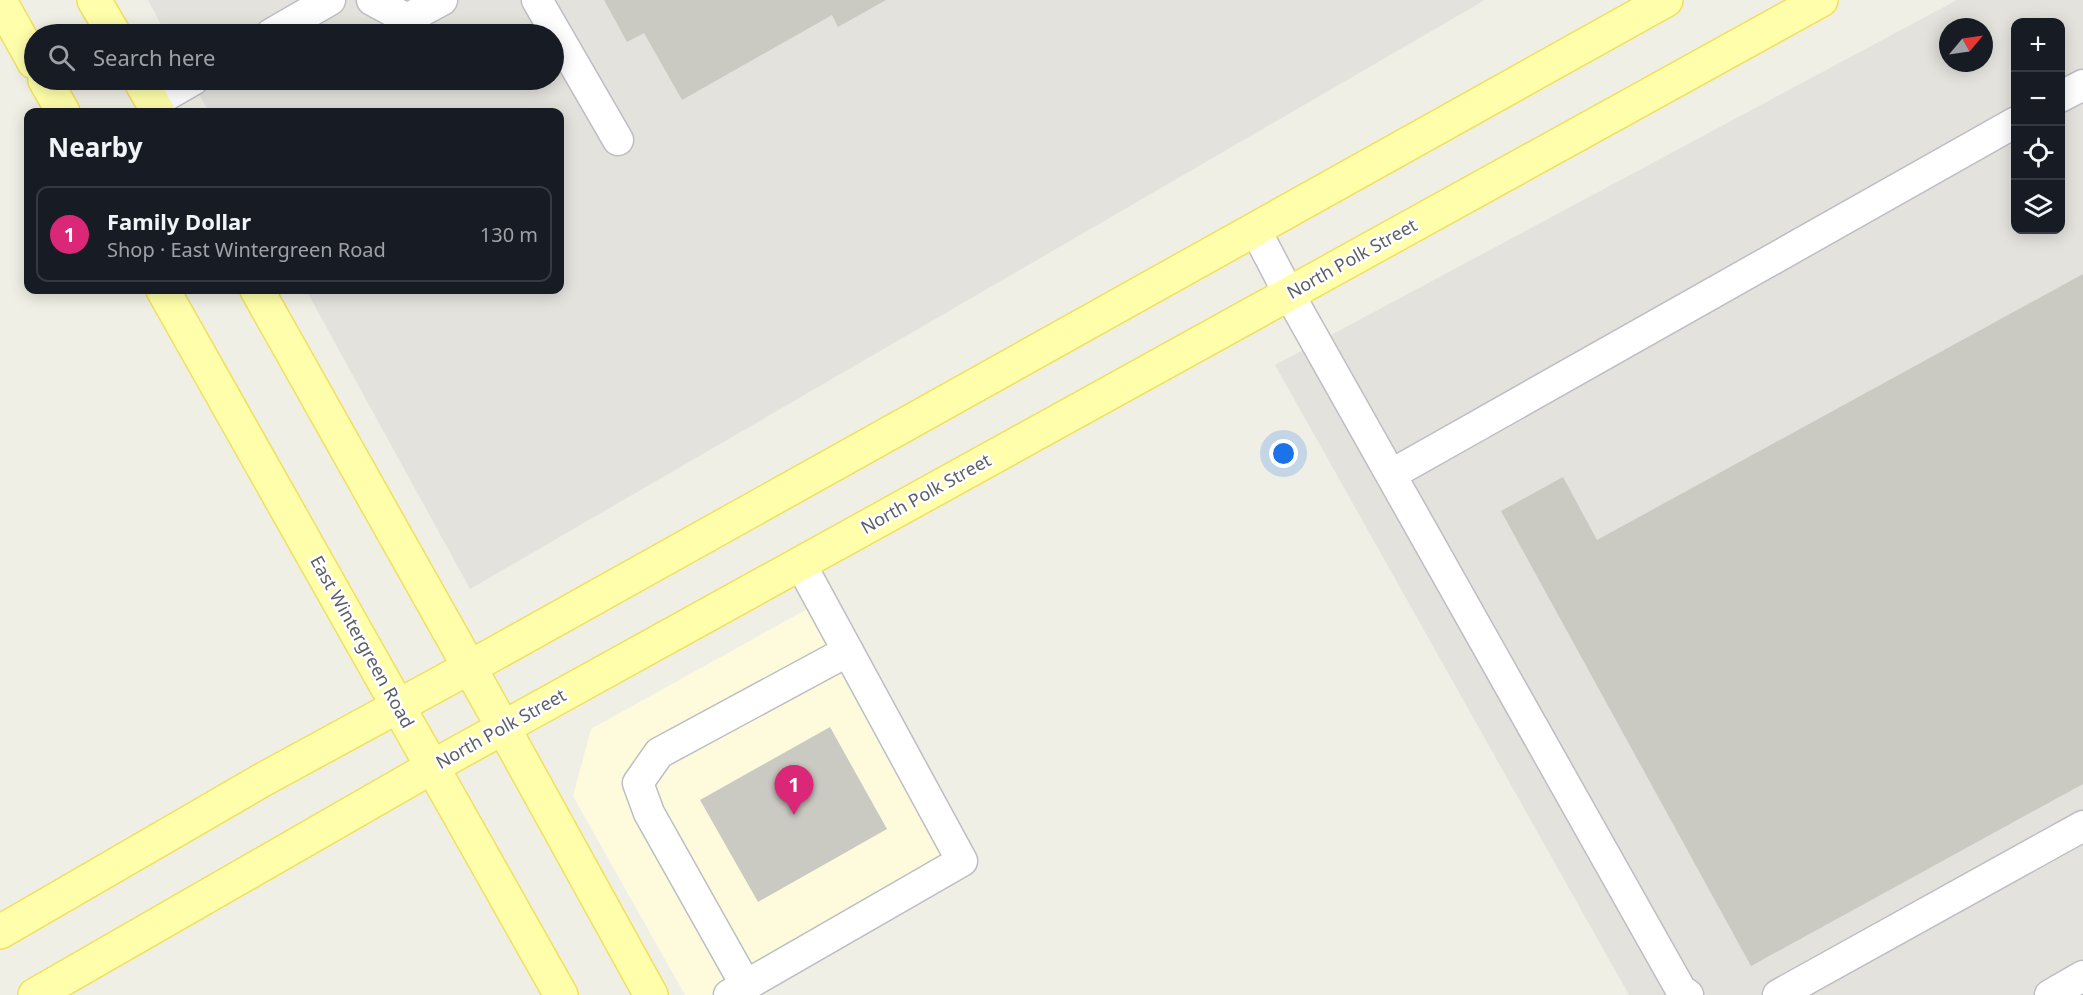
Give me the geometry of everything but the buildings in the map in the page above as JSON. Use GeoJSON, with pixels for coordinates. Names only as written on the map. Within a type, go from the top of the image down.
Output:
{"type":"FeatureCollection","features":[{"type":"Feature","properties":{"kind":"main road"},"geometry":{"type":"LineString","coordinates":[[94,0],[108,24]]}},
{"type":"Feature","properties":{"kind":"main road"},"geometry":{"type":"LineString","coordinates":[[0,932],[264,779],[468,668],[1666,0]]}},
{"type":"Feature","properties":{"kind":"main road","name":"North Polk Street"},"geometry":{"type":"LineString","coordinates":[[35,995],[503,727],[1821,0]]}},
{"type":"Feature","properties":{"kind":"main road"},"geometry":{"type":"LineString","coordinates":[[0,1],[24,44]]}},
{"type":"Feature","properties":{"kind":"main road"},"geometry":{"type":"LineString","coordinates":[[51,90],[61,108]]}},
{"type":"Feature","properties":{"kind":"main road","name":"East Wintergreen Road"},"geometry":{"type":"LineString","coordinates":[[165,294],[561,995]]}},
{"type":"Feature","properties":{"kind":"main road"},"geometry":{"type":"LineString","coordinates":[[259,294],[651,995]]}},
{"type":"Feature","properties":{"kind":"lane"},"geometry":{"type":"LineString","coordinates":[[288,24],[330,0]]}},
{"type":"Feature","properties":{"kind":"lane"},"geometry":{"type":"LineString","coordinates":[[372,0],[407,19],[442,0]]}},
{"type":"Feature","properties":{"kind":"lane"},"geometry":{"type":"LineString","coordinates":[[537,0],[551,24]]}},
{"type":"Feature","properties":{"kind":"lane"},"geometry":{"type":"LineString","coordinates":[[564,47],[618,140]]}},
{"type":"Feature","properties":{"kind":"lane"},"geometry":{"type":"LineString","coordinates":[[2065,95],[2083,85]]}},
{"type":"Feature","properties":{"kind":"lane"},"geometry":{"type":"LineString","coordinates":[[147,102],[172,90]]}},
{"type":"Feature","properties":{"kind":"lane"},"geometry":{"type":"LineString","coordinates":[[1392,474],[2011,126]]}},
{"type":"Feature","properties":{"kind":"lane"},"geometry":{"type":"LineString","coordinates":[[1255,229],[1289,294],[1681,990],[1688,995]]}},
{"type":"Feature","properties":{"kind":"lane"},"geometry":{"type":"LineString","coordinates":[[800,563],[848,651],[962,861],[737,990],[649,813],[638,783],[659,753],[848,651]]}},
{"type":"Feature","properties":{"kind":"lane"},"geometry":{"type":"LineString","coordinates":[[1778,995],[2083,826]]}},
{"type":"Feature","properties":{"kind":"lane"},"geometry":{"type":"LineString","coordinates":[[2050,995],[2083,976]]}},
{"type":"Feature","properties":{"kind":"shaded area"},"geometry":{"type":"Polygon","coordinates":[[[148,0],[1485,0],[470,589],[308,294],[564,294],[564,108],[207,108],[197,90],[564,90],[564,24],[161,24],[148,0]]]}},
{"type":"Feature","properties":{"kind":"shaded area"},"geometry":{"type":"Polygon","coordinates":[[[1957,0],[2083,0],[2083,995],[1629,995],[1275,365],[1957,0]]]}},
{"type":"Feature","properties":{"kind":"shaded area"},"geometry":{"type":"Polygon","coordinates":[[[818,603],[970,872],[751,995],[685,995],[573,796],[591,729],[818,603]]]}},
{"type":"Feature","properties":{"kind":"place","name":"Family Dollar"},"geometry":{"type":"Point","coordinates":[794,815]}}]}
